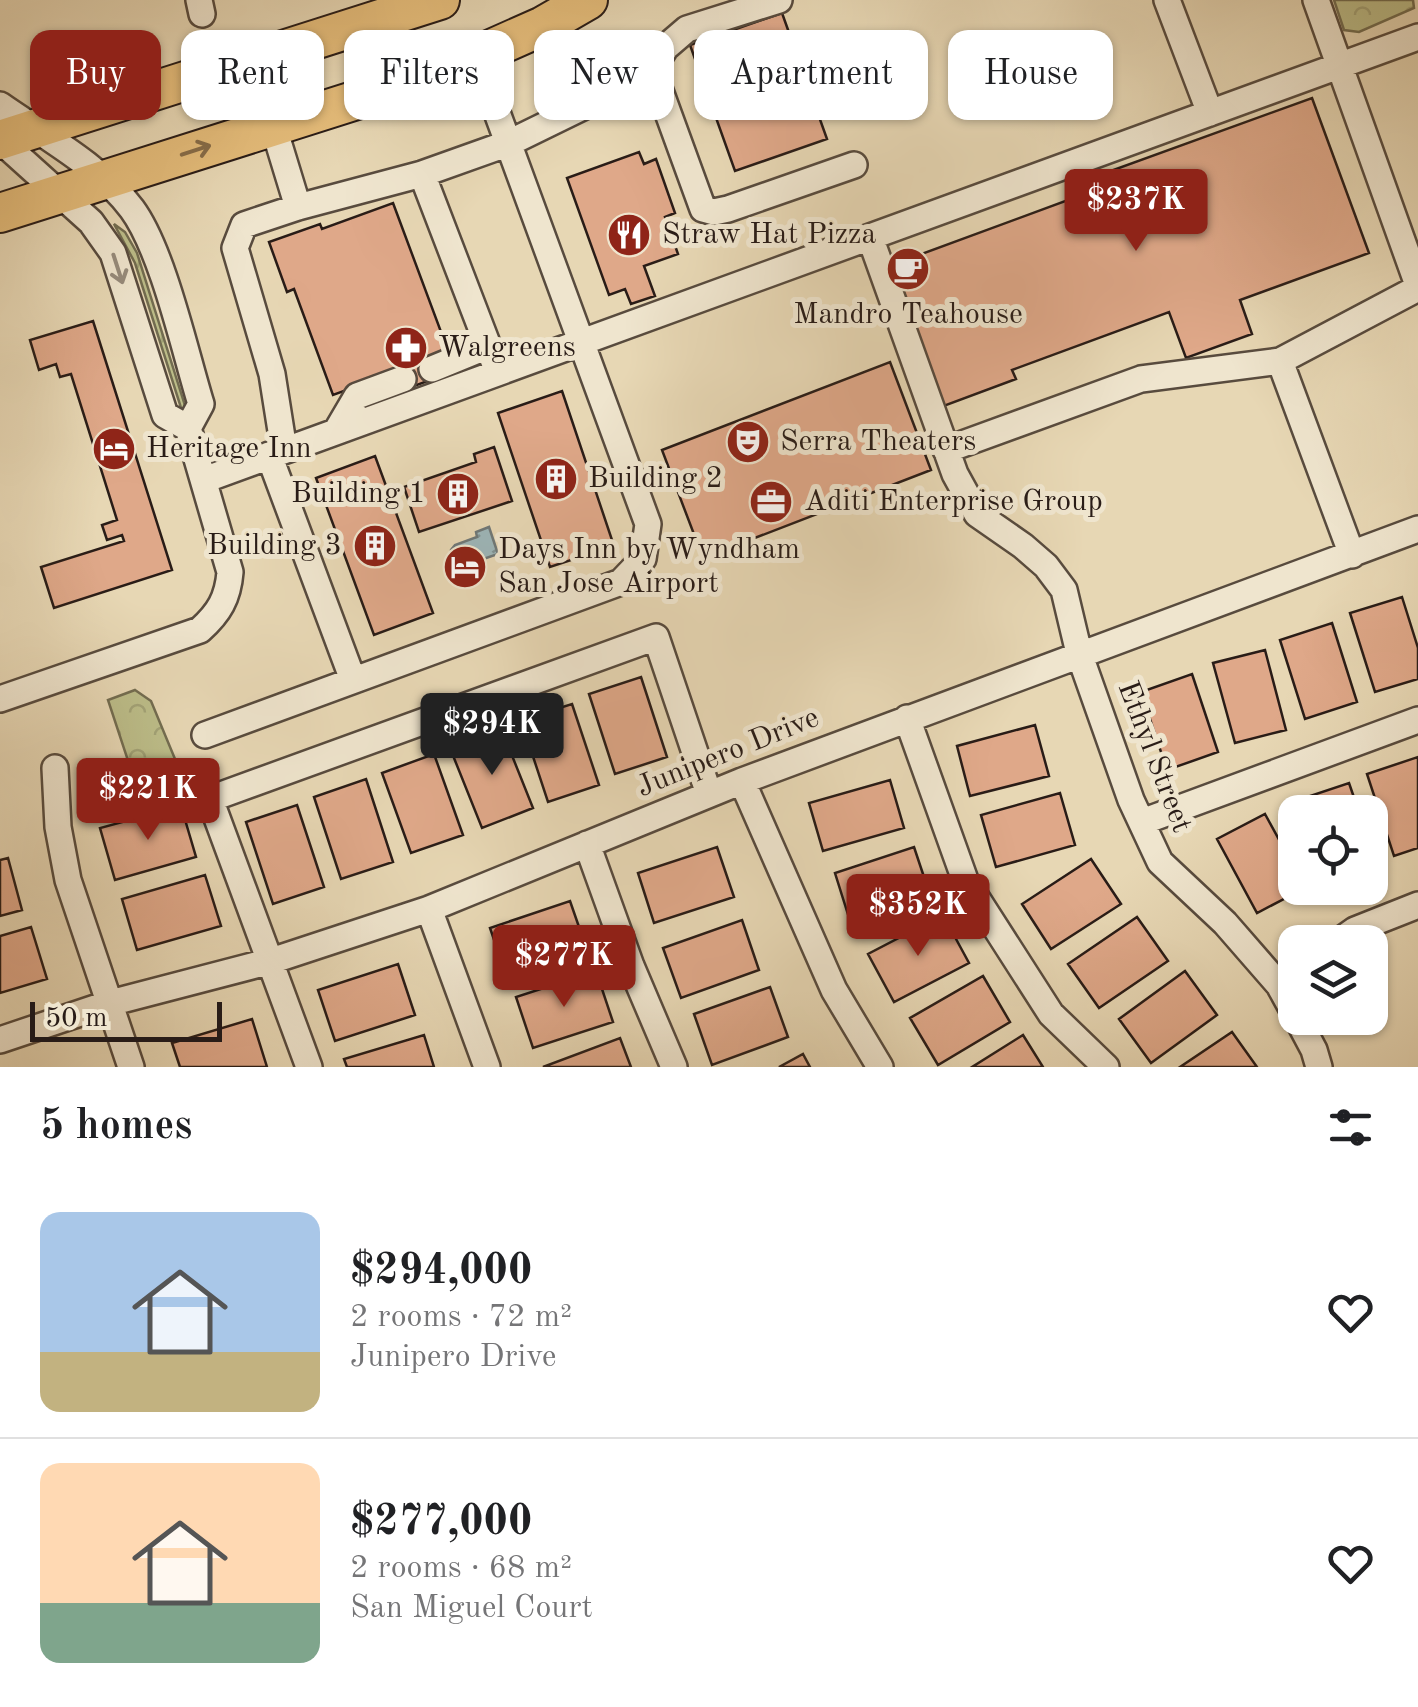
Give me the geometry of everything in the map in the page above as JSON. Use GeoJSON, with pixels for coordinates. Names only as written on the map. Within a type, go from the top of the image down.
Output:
{"type":"FeatureCollection","features":[{"type":"Feature","properties":{"kind":"highway"},"geometry":{"type":"LineString","coordinates":[[9,138],[440,0]]}},
{"type":"Feature","properties":{"kind":"highway"},"geometry":{"type":"LineString","coordinates":[[514,39],[588,0]]}},
{"type":"Feature","properties":{"kind":"highway"},"geometry":{"type":"LineString","coordinates":[[0,214],[344,103]]}},
{"type":"Feature","properties":{"kind":"street"},"geometry":{"type":"LineString","coordinates":[[674,41],[687,29],[779,0]]}},
{"type":"Feature","properties":{"kind":"street"},"geometry":{"type":"LineString","coordinates":[[1167,0],[1210,112]]}},
{"type":"Feature","properties":{"kind":"street"},"geometry":{"type":"LineString","coordinates":[[946,450],[1141,380],[1280,361],[1418,287],[1316,0]]}},
{"type":"Feature","properties":{"kind":"street"},"geometry":{"type":"LineString","coordinates":[[204,480],[1418,37]]}},
{"type":"Feature","properties":{"kind":"street"},"geometry":{"type":"LineString","coordinates":[[0,105],[9,138],[91,222],[113,252],[165,415],[188,428],[230,572],[228,591],[218,614],[200,630],[0,700]]}},
{"type":"Feature","properties":{"kind":"street"},"geometry":{"type":"LineString","coordinates":[[205,735],[621,582],[643,559],[648,524],[500,120]]}},
{"type":"Feature","properties":{"kind":"street"},"geometry":{"type":"LineString","coordinates":[[353,680],[277,452],[272,374],[235,248],[244,225],[422,174],[509,144],[557,120]]}},
{"type":"Feature","properties":{"kind":"street"},"geometry":{"type":"LineString","coordinates":[[671,120],[703,208],[714,212],[854,165]]}},
{"type":"Feature","properties":{"kind":"street"},"geometry":{"type":"LineString","coordinates":[[273,125],[298,207]]}},
{"type":"Feature","properties":{"kind":"street"},"geometry":{"type":"LineString","coordinates":[[9,138],[103,179],[132,209],[157,263],[201,404],[188,428]]}},
{"type":"Feature","properties":{"kind":"street"},"geometry":{"type":"LineString","coordinates":[[422,174],[498,372]]}},
{"type":"Feature","properties":{"kind":"street","name":"Ethyl Street"},"geometry":{"type":"LineString","coordinates":[[870,237],[955,474],[978,514],[1046,566],[1064,590],[1079,653],[1160,862],[1278,971]]}},
{"type":"Feature","properties":{"kind":"street"},"geometry":{"type":"LineString","coordinates":[[432,369],[488,346]]}},
{"type":"Feature","properties":{"kind":"street"},"geometry":{"type":"LineString","coordinates":[[1280,361],[1352,555]]}},
{"type":"Feature","properties":{"kind":"street"},"geometry":{"type":"LineString","coordinates":[[337,430],[357,396],[402,380]]}},
{"type":"Feature","properties":{"kind":"street","name":"Junipero Drive"},"geometry":{"type":"LineString","coordinates":[[0,1040],[110,1002],[272,962],[429,909],[708,794],[1418,530]]}},
{"type":"Feature","properties":{"kind":"street"},"geometry":{"type":"LineString","coordinates":[[309,1067],[210,799],[656,637],[708,794]]}},
{"type":"Feature","properties":{"kind":"street"},"geometry":{"type":"LineString","coordinates":[[907,718],[965,880],[1051,1014],[1106,1067]]}},
{"type":"Feature","properties":{"kind":"street"},"geometry":{"type":"LineString","coordinates":[[1142,822],[1418,720]]}},
{"type":"Feature","properties":{"kind":"street"},"geometry":{"type":"LineString","coordinates":[[54,768],[58,827],[68,880],[131,1067]]}},
{"type":"Feature","properties":{"kind":"street"},"geometry":{"type":"LineString","coordinates":[[742,781],[834,990],[880,1067]]}},
{"type":"Feature","properties":{"kind":"street"},"geometry":{"type":"LineString","coordinates":[[587,844],[631,966],[674,1067]]}},
{"type":"Feature","properties":{"kind":"street"},"geometry":{"type":"LineString","coordinates":[[1368,925],[1418,905]]}},
{"type":"Feature","properties":{"kind":"street"},"geometry":{"type":"LineString","coordinates":[[429,909],[487,1067]]}},
{"type":"Feature","properties":{"kind":"street","name":"Ethyl Street"},"geometry":{"type":"LineString","coordinates":[[1306,1035],[1319,1067]]}},
{"type":"Feature","properties":{"kind":"green space"},"geometry":{"type":"Polygon","coordinates":[[[1334,0],[1413,0],[1414,8],[1359,32],[1344,30],[1334,0]]]}},
{"type":"Feature","properties":{"kind":"green space"},"geometry":{"type":"Polygon","coordinates":[[[114,224],[125,232],[137,253],[187,412],[182,411],[135,263],[114,224]]]}},
{"type":"Feature","properties":{"kind":"green space"},"geometry":{"type":"Polygon","coordinates":[[[135,690],[151,701],[187,788],[142,803],[108,700],[135,690]]]}},
{"type":"Feature","properties":{"kind":"water"},"geometry":{"type":"Polygon","coordinates":[[[489,527],[498,554],[463,566],[452,563],[451,550],[455,545],[477,537],[476,532],[489,527]]]}},
{"type":"Feature","properties":{"kind":"building"},"geometry":{"type":"Polygon","coordinates":[[[782,13],[788,30],[733,30],[782,13]]]}},
{"type":"Feature","properties":{"kind":"building"},"geometry":{"type":"Polygon","coordinates":[[[1312,98],[1369,253],[1240,300],[1252,334],[1186,358],[1169,312],[1012,370],[1016,379],[941,407],[889,266],[1098,189],[1094,177],[1312,98]]]}},
{"type":"Feature","properties":{"kind":"building"},"geometry":{"type":"Polygon","coordinates":[[[717,120],[820,120],[827,139],[735,171],[717,120]]]}},
{"type":"Feature","properties":{"kind":"building","name":"Straw Hat Pizza"},"geometry":{"type":"Polygon","coordinates":[[[639,152],[644,164],[656,159],[675,213],[665,217],[678,254],[644,266],[655,296],[631,304],[625,289],[609,295],[567,178],[639,152]]]}},
{"type":"Feature","properties":{"kind":"building","name":"Walgreens"},"geometry":{"type":"Polygon","coordinates":[[[393,203],[450,356],[436,378],[406,389],[399,371],[333,395],[294,289],[287,292],[269,242],[320,224],[322,229],[393,203]]]}},
{"type":"Feature","properties":{"kind":"building","name":"Heritage Inn"},"geometry":{"type":"Polygon","coordinates":[[[93,321],[172,570],[54,608],[41,567],[124,541],[122,535],[107,540],[102,525],[117,520],[71,374],[60,377],[56,364],[39,370],[30,340],[93,321]]]}},
{"type":"Feature","properties":{"kind":"building"},"geometry":{"type":"Polygon","coordinates":[[[890,362],[931,470],[703,558],[662,450],[890,362]]]}},
{"type":"Feature","properties":{"kind":"building","name":"Building 2"},"geometry":{"type":"Polygon","coordinates":[[[562,391],[614,546],[550,567],[498,413],[562,391]]]}},
{"type":"Feature","properties":{"kind":"building","name":"Building 1"},"geometry":{"type":"Polygon","coordinates":[[[494,447],[512,501],[419,532],[404,487],[476,462],[474,454],[494,447]]]}},
{"type":"Feature","properties":{"kind":"building","name":"Building 3"},"geometry":{"type":"Polygon","coordinates":[[[375,456],[433,613],[374,635],[316,478],[375,456]]]}},
{"type":"Feature","properties":{"kind":"building"},"geometry":{"type":"Polygon","coordinates":[[[1402,597],[1418,648],[1418,679],[1375,692],[1350,613],[1402,597]]]}},
{"type":"Feature","properties":{"kind":"building"},"geometry":{"type":"Polygon","coordinates":[[[1332,623],[1357,702],[1305,719],[1280,640],[1332,623]]]}},
{"type":"Feature","properties":{"kind":"building"},"geometry":{"type":"Polygon","coordinates":[[[1265,650],[1286,730],[1235,743],[1213,663],[1265,650]]]}},
{"type":"Feature","properties":{"kind":"building"},"geometry":{"type":"Polygon","coordinates":[[[1192,674],[1218,752],[1167,770],[1141,692],[1192,674]]]}},
{"type":"Feature","properties":{"kind":"building"},"geometry":{"type":"Polygon","coordinates":[[[641,677],[667,757],[615,774],[589,694],[641,677]]]}},
{"type":"Feature","properties":{"kind":"building"},"geometry":{"type":"Polygon","coordinates":[[[572,704],[599,785],[548,802],[521,720],[572,704]]]}},
{"type":"Feature","properties":{"kind":"building"},"geometry":{"type":"Polygon","coordinates":[[[1035,725],[1049,776],[970,796],[957,746],[1035,725]]]}},
{"type":"Feature","properties":{"kind":"building"},"geometry":{"type":"Polygon","coordinates":[[[501,728],[533,808],[482,828],[450,748],[501,728]]]}},
{"type":"Feature","properties":{"kind":"building"},"geometry":{"type":"Polygon","coordinates":[[[434,754],[463,835],[411,853],[382,773],[434,754]]]}},
{"type":"Feature","properties":{"kind":"building"},"geometry":{"type":"Polygon","coordinates":[[[1418,757],[1418,848],[1394,856],[1388,838],[1388,795],[1374,795],[1367,774],[1418,757]]]}},
{"type":"Feature","properties":{"kind":"building"},"geometry":{"type":"Polygon","coordinates":[[[366,779],[393,862],[341,879],[314,797],[366,779]]]}},
{"type":"Feature","properties":{"kind":"building"},"geometry":{"type":"Polygon","coordinates":[[[890,780],[904,828],[823,851],[809,803],[890,780]]]}},
{"type":"Feature","properties":{"kind":"building"},"geometry":{"type":"Polygon","coordinates":[[[1349,783],[1353,795],[1313,795],[1349,783]]]}},
{"type":"Feature","properties":{"kind":"building"},"geometry":{"type":"Polygon","coordinates":[[[1060,793],[1075,845],[996,867],[981,815],[1060,793]]]}},
{"type":"Feature","properties":{"kind":"building"},"geometry":{"type":"Polygon","coordinates":[[[297,805],[324,887],[273,904],[246,822],[297,805]]]}},
{"type":"Feature","properties":{"kind":"building"},"geometry":{"type":"Polygon","coordinates":[[[181,806],[196,857],[115,880],[100,828],[181,806]]]}},
{"type":"Feature","properties":{"kind":"building"},"geometry":{"type":"Polygon","coordinates":[[[1265,814],[1278,838],[1278,902],[1257,913],[1217,839],[1265,814]]]}},
{"type":"Feature","properties":{"kind":"building"},"geometry":{"type":"Polygon","coordinates":[[[717,847],[734,897],[654,923],[638,873],[717,847]]]}},
{"type":"Feature","properties":{"kind":"building"},"geometry":{"type":"Polygon","coordinates":[[[914,847],[931,898],[851,924],[835,873],[914,847]]]}},
{"type":"Feature","properties":{"kind":"building"},"geometry":{"type":"Polygon","coordinates":[[[8,858],[22,910],[0,916],[0,860],[8,858]]]}},
{"type":"Feature","properties":{"kind":"building"},"geometry":{"type":"Polygon","coordinates":[[[1091,859],[1121,904],[1051,949],[1022,904],[1091,859]]]}},
{"type":"Feature","properties":{"kind":"building"},"geometry":{"type":"Polygon","coordinates":[[[205,875],[221,926],[137,950],[122,899],[205,875]]]}},
{"type":"Feature","properties":{"kind":"building"},"geometry":{"type":"Polygon","coordinates":[[[570,901],[587,950],[507,978],[490,928],[570,901]]]}},
{"type":"Feature","properties":{"kind":"building"},"geometry":{"type":"Polygon","coordinates":[[[943,915],[969,963],[894,1002],[868,954],[943,915]]]}},
{"type":"Feature","properties":{"kind":"building"},"geometry":{"type":"Polygon","coordinates":[[[1137,917],[1168,961],[1099,1008],[1068,964],[1137,917]]]}},
{"type":"Feature","properties":{"kind":"building"},"geometry":{"type":"Polygon","coordinates":[[[742,920],[759,970],[681,998],[663,948],[742,920]]]}},
{"type":"Feature","properties":{"kind":"building"},"geometry":{"type":"Polygon","coordinates":[[[31,927],[47,979],[0,993],[0,936],[31,927]]]}},
{"type":"Feature","properties":{"kind":"building"},"geometry":{"type":"Polygon","coordinates":[[[398,964],[415,1015],[335,1041],[318,990],[398,964]]]}},
{"type":"Feature","properties":{"kind":"building"},"geometry":{"type":"Polygon","coordinates":[[[596,971],[613,1022],[533,1048],[516,997],[596,971]]]}},
{"type":"Feature","properties":{"kind":"building"},"geometry":{"type":"Polygon","coordinates":[[[1185,971],[1217,1015],[1151,1063],[1119,1019],[1185,971]]]}},
{"type":"Feature","properties":{"kind":"building"},"geometry":{"type":"Polygon","coordinates":[[[983,976],[1010,1022],[938,1065],[910,1018],[983,976]]]}},
{"type":"Feature","properties":{"kind":"building"},"geometry":{"type":"Polygon","coordinates":[[[770,987],[788,1037],[712,1065],[694,1014],[770,987]]]}},
{"type":"Feature","properties":{"kind":"building"},"geometry":{"type":"Polygon","coordinates":[[[252,1019],[267,1067],[180,1067],[172,1043],[252,1019]]]}},
{"type":"Feature","properties":{"kind":"building"},"geometry":{"type":"Polygon","coordinates":[[[1232,1032],[1257,1067],[1180,1067],[1232,1032]]]}},
{"type":"Feature","properties":{"kind":"building"},"geometry":{"type":"Polygon","coordinates":[[[424,1035],[434,1067],[347,1067],[344,1059],[424,1035]]]}},
{"type":"Feature","properties":{"kind":"building"},"geometry":{"type":"Polygon","coordinates":[[[1023,1035],[1043,1067],[972,1067],[1023,1035]]]}},
{"type":"Feature","properties":{"kind":"building"},"geometry":{"type":"Polygon","coordinates":[[[620,1038],[631,1067],[543,1067],[620,1038]]]}},
{"type":"Feature","properties":{"kind":"building"},"geometry":{"type":"Polygon","coordinates":[[[803,1054],[810,1067],[779,1067],[803,1054]]]}},
{"type":"Feature","properties":{"kind":"place","name":"Straw Hat Pizza"},"geometry":{"type":"Point","coordinates":[629,235]}},
{"type":"Feature","properties":{"kind":"place","name":"Mandro Teahouse"},"geometry":{"type":"Point","coordinates":[908,269]}},
{"type":"Feature","properties":{"kind":"place","name":"Walgreens"},"geometry":{"type":"Point","coordinates":[406,348]}},
{"type":"Feature","properties":{"kind":"place","name":"Serra Theaters"},"geometry":{"type":"Point","coordinates":[748,442]}},
{"type":"Feature","properties":{"kind":"place","name":"Heritage Inn"},"geometry":{"type":"Point","coordinates":[114,449]}},
{"type":"Feature","properties":{"kind":"place","name":"Building 2"},"geometry":{"type":"Point","coordinates":[556,479]}},
{"type":"Feature","properties":{"kind":"place","name":"Building 1"},"geometry":{"type":"Point","coordinates":[458,494]}},
{"type":"Feature","properties":{"kind":"place","name":"Aditi Enterprise Group"},"geometry":{"type":"Point","coordinates":[771,502]}},
{"type":"Feature","properties":{"kind":"place","name":"Building 3"},"geometry":{"type":"Point","coordinates":[375,546]}},
{"type":"Feature","properties":{"kind":"place","name":"Days Inn by Wyndham San Jose Airport"},"geometry":{"type":"Point","coordinates":[465,567]}}]}
